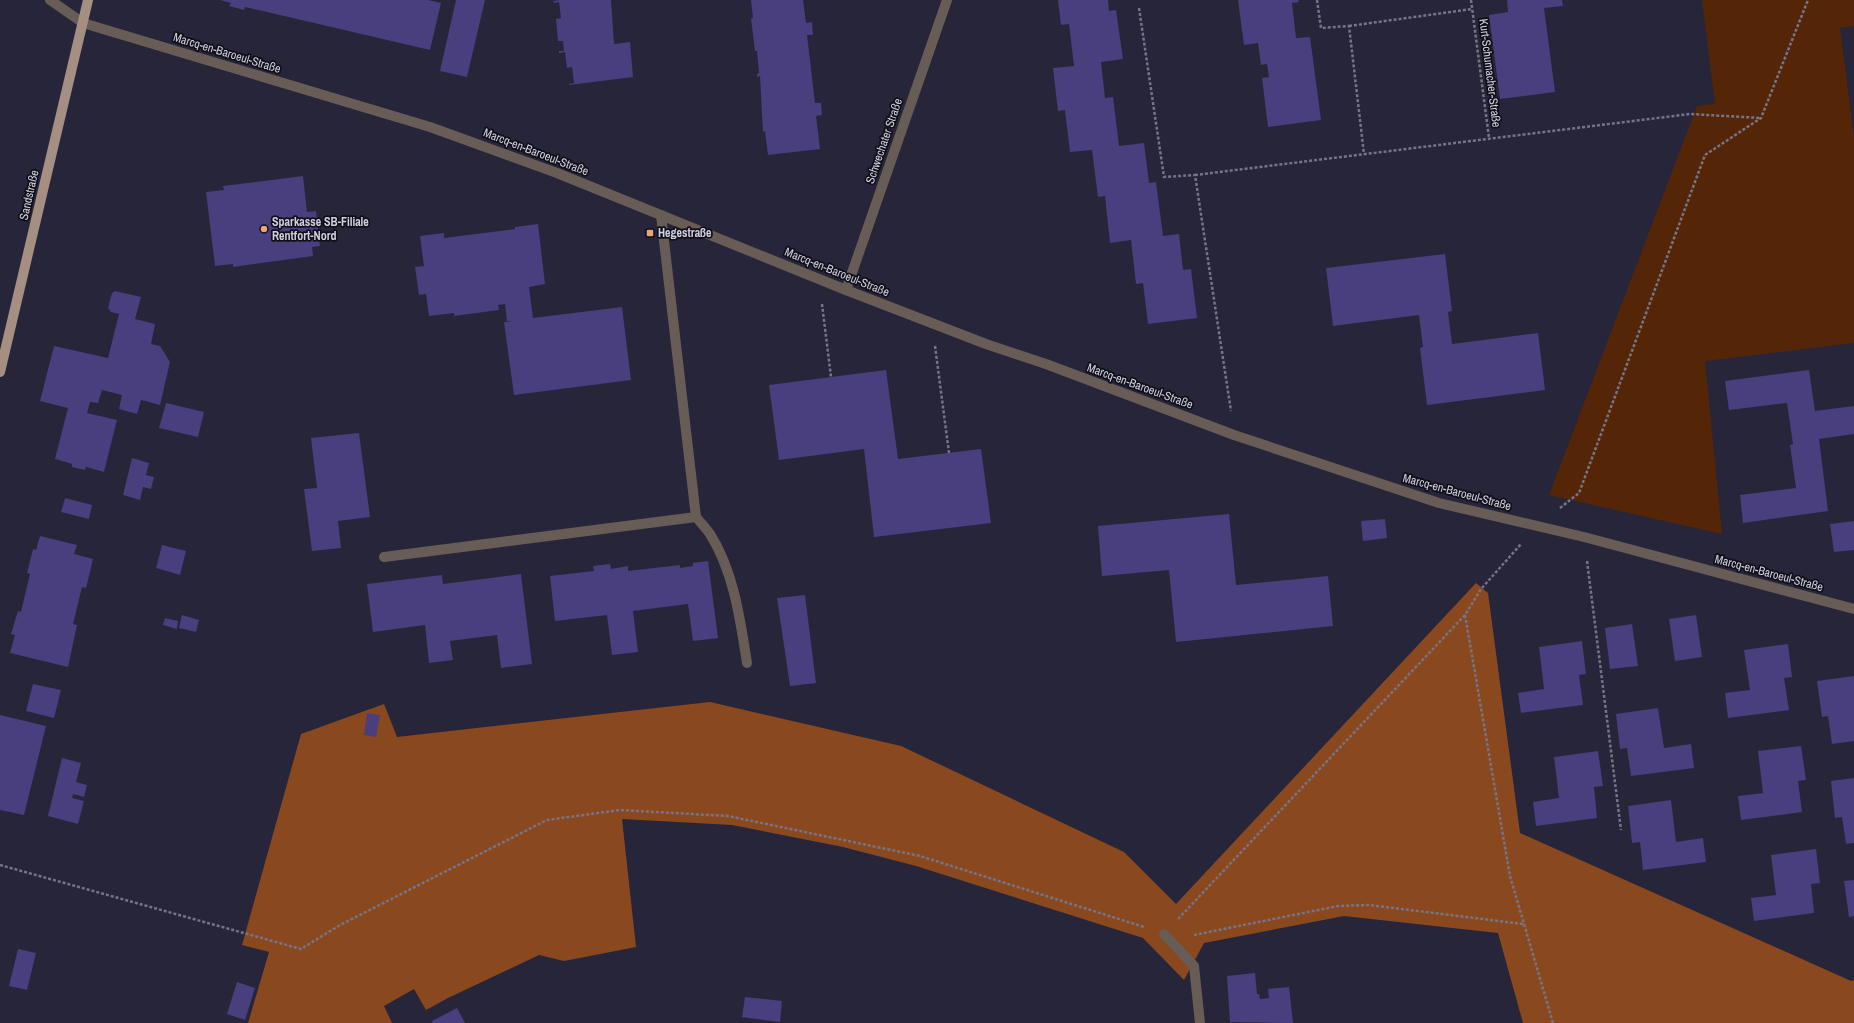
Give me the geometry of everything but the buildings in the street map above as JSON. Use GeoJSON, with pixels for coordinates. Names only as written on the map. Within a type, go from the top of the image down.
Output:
{"type":"FeatureCollection","features":[{"type":"Feature","properties":{"kind":"main road","name":"Sandstraße"},"geometry":{"type":"LineString","coordinates":[[0,372],[88,0]]}},
{"type":"Feature","properties":{"kind":"street"},"geometry":{"type":"LineString","coordinates":[[50,0],[83,23]]}},
{"type":"Feature","properties":{"kind":"street","name":"Schwechater Straße"},"geometry":{"type":"LineString","coordinates":[[846,290],[947,0]]}},
{"type":"Feature","properties":{"kind":"street","name":"Marcq-en-Baroeul-Straße"},"geometry":{"type":"LineString","coordinates":[[83,23],[430,126],[557,173],[820,280],[933,324],[1234,435],[1439,503],[1584,537],[1854,608]]}},
{"type":"Feature","properties":{"kind":"street"},"geometry":{"type":"LineString","coordinates":[[661,215],[696,517],[710,533],[733,590],[747,663]]}},
{"type":"Feature","properties":{"kind":"street"},"geometry":{"type":"LineString","coordinates":[[384,557],[696,517]]}},
{"type":"Feature","properties":{"kind":"street"},"geometry":{"type":"LineString","coordinates":[[1167,937],[1194,966],[1200,1023]]}},
{"type":"Feature","properties":{"kind":"path","name":"Kurt-Schumacher-Straße"},"geometry":{"type":"LineString","coordinates":[[1317,0],[1321,28],[1349,26],[1472,9]]}},
{"type":"Feature","properties":{"kind":"path","name":"Kurt-Schumacher-Straße"},"geometry":{"type":"LineString","coordinates":[[1471,0],[1489,138]]}},
{"type":"Feature","properties":{"kind":"path"},"geometry":{"type":"LineString","coordinates":[[1167,937],[1465,615],[1481,589],[1537,526],[1579,493],[1705,155],[1761,118],[1808,0]]}},
{"type":"Feature","properties":{"kind":"path"},"geometry":{"type":"LineString","coordinates":[[1139,8],[1164,177],[1195,175],[1690,114],[1761,118]]}},
{"type":"Feature","properties":{"kind":"path"},"geometry":{"type":"LineString","coordinates":[[1349,26],[1364,154]]}},
{"type":"Feature","properties":{"kind":"path"},"geometry":{"type":"LineString","coordinates":[[1195,175],[1234,435]]}},
{"type":"Feature","properties":{"kind":"path"},"geometry":{"type":"LineString","coordinates":[[820,280],[822,310],[831,377]]}},
{"type":"Feature","properties":{"kind":"path"},"geometry":{"type":"LineString","coordinates":[[933,324],[935,358],[948,453]]}},
{"type":"Feature","properties":{"kind":"path"},"geometry":{"type":"LineString","coordinates":[[1584,537],[1621,830]]}},
{"type":"Feature","properties":{"kind":"path"},"geometry":{"type":"LineString","coordinates":[[1465,615],[1510,876],[1553,1023]]}},
{"type":"Feature","properties":{"kind":"path"},"geometry":{"type":"LineString","coordinates":[[0,865],[301,949],[340,925],[547,820],[620,810],[728,816],[920,856],[1167,937],[1338,906],[1369,905],[1523,924]]}},
{"type":"Feature","properties":{"kind":"shaded area"},"geometry":{"type":"Polygon","coordinates":[[[1702,0],[1854,0],[1854,26],[1840,28],[1854,138],[1854,343],[1705,361],[1722,534],[1549,495],[1697,106],[1715,104],[1702,0]]]}},
{"type":"Feature","properties":{"kind":"shaded area"},"geometry":{"type":"Polygon","coordinates":[[[1476,583],[1488,593],[1520,833],[1851,981],[1854,980],[1854,1023],[1523,1023],[1498,933],[1344,916],[1204,943],[1184,980],[1143,938],[916,866],[843,847],[732,825],[622,819],[636,947],[564,961],[539,955],[426,1010],[414,989],[384,1006],[392,1023],[248,1023],[269,952],[242,945],[301,734],[384,704],[397,737],[710,702],[901,746],[1124,852],[1176,904],[1476,583]]]}},
{"type":"Feature","properties":{"kind":"place","name":"Sparkasse SB-Filiale Rentfort-Nord"},"geometry":{"type":"Point","coordinates":[264,229]}},
{"type":"Feature","properties":{"kind":"place","name":"Hegestraße"},"geometry":{"type":"Point","coordinates":[650,233]}}]}
